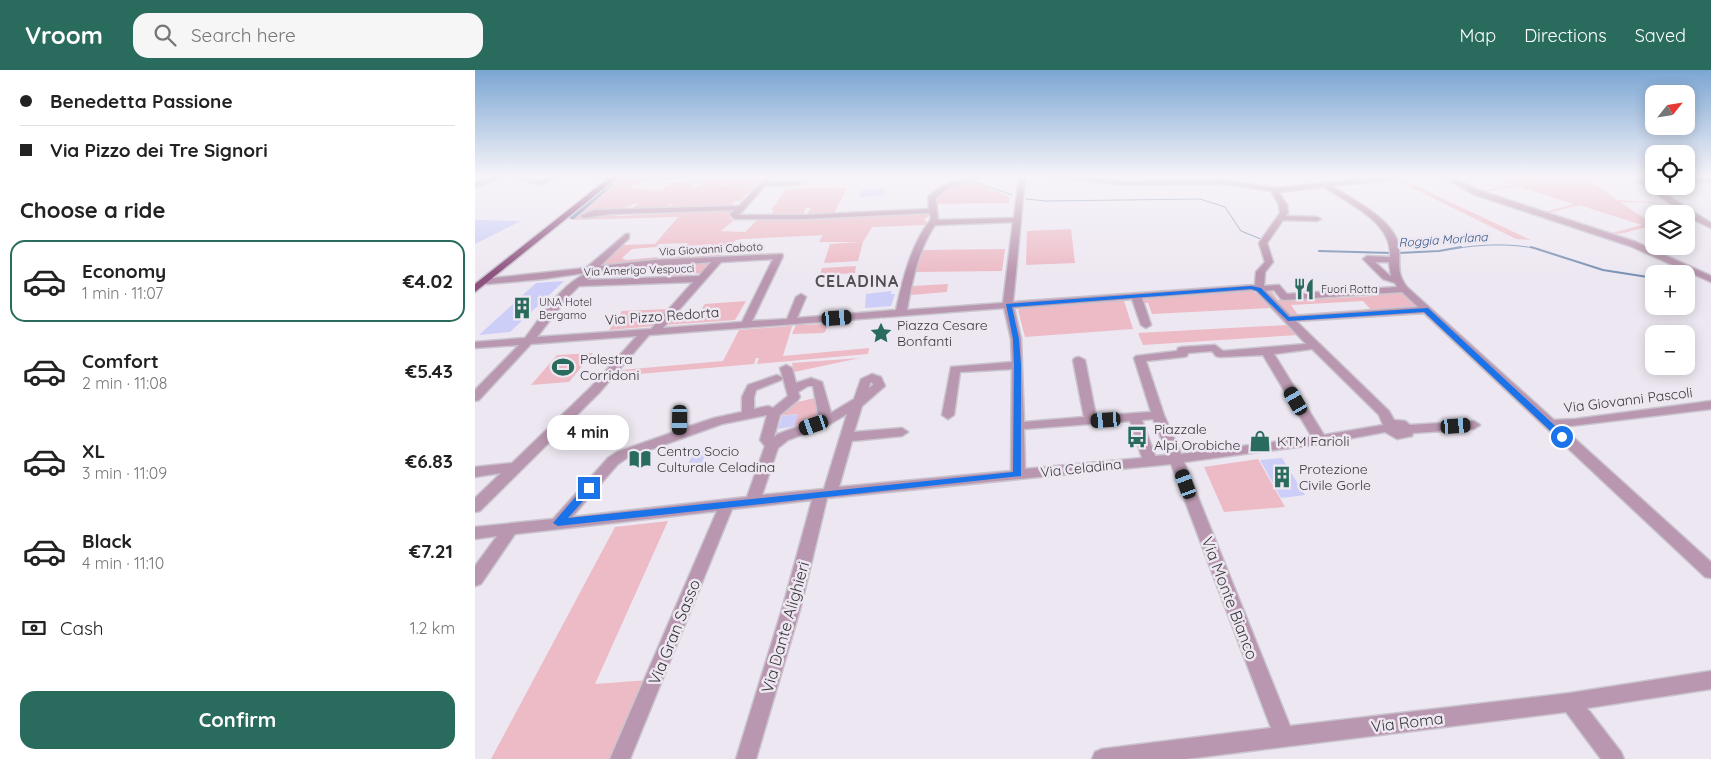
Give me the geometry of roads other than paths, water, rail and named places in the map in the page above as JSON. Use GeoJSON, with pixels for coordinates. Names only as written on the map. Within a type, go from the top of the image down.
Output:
{"type":"FeatureCollection","features":[{"type":"Feature","properties":{"kind":"main road"},"geometry":{"type":"LineString","coordinates":[[475,290],[575,209]]}},
{"type":"Feature","properties":{"kind":"street"},"geometry":{"type":"LineString","coordinates":[[608,212],[702,209]]}},
{"type":"Feature","properties":{"kind":"street"},"geometry":{"type":"LineString","coordinates":[[739,209],[734,215],[735,217],[760,218],[934,211],[935,219],[929,226],[908,274],[901,313]]}},
{"type":"Feature","properties":{"kind":"street"},"geometry":{"type":"LineString","coordinates":[[1018,209],[1008,305],[1016,339],[1018,365],[1018,474]]}},
{"type":"Feature","properties":{"kind":"street"},"geometry":{"type":"LineString","coordinates":[[1284,209],[1284,213],[1281,218],[1263,243],[1269,262],[1263,269],[1259,289],[1314,346],[1385,414],[1388,426]]}},
{"type":"Feature","properties":{"kind":"street"},"geometry":{"type":"LineString","coordinates":[[1360,209],[1385,227],[1392,237],[1394,245],[1394,277],[1425,310],[1711,572]]}},
{"type":"Feature","properties":{"kind":"street"},"geometry":{"type":"LineString","coordinates":[[1527,209],[1633,244],[1711,279]]}},
{"type":"Feature","properties":{"kind":"street"},"geometry":{"type":"LineString","coordinates":[[1685,209],[1711,226]]}},
{"type":"Feature","properties":{"kind":"street"},"geometry":{"type":"LineString","coordinates":[[1281,218],[1317,219]]}},
{"type":"Feature","properties":{"kind":"street"},"geometry":{"type":"LineString","coordinates":[[933,223],[1017,220]]}},
{"type":"Feature","properties":{"kind":"street"},"geometry":{"type":"LineString","coordinates":[[475,397],[527,341],[553,309],[626,236]]}},
{"type":"Feature","properties":{"kind":"street","name":"Via Giovanni Caboto"},"geometry":{"type":"LineString","coordinates":[[487,280],[719,259],[780,257],[746,324]]}},
{"type":"Feature","properties":{"kind":"street"},"geometry":{"type":"LineString","coordinates":[[1393,257],[1367,259],[1386,277],[1401,285]]}},
{"type":"Feature","properties":{"kind":"street"},"geometry":{"type":"LineString","coordinates":[[475,507],[595,390],[719,259]]}},
{"type":"Feature","properties":{"kind":"street"},"geometry":{"type":"LineString","coordinates":[[1263,269],[1284,297],[1401,285]]}},
{"type":"Feature","properties":{"kind":"street","name":"Via Amerigo Vespucci"},"geometry":{"type":"LineString","coordinates":[[588,272],[701,279]]}},
{"type":"Feature","properties":{"kind":"street","name":"Via Pizzo Redorta"},"geometry":{"type":"LineString","coordinates":[[475,345],[1251,287],[1259,289],[1276,287]]}},
{"type":"Feature","properties":{"kind":"street"},"geometry":{"type":"LineString","coordinates":[[1136,296],[1146,325]]}},
{"type":"Feature","properties":{"kind":"street"},"geometry":{"type":"LineString","coordinates":[[791,321],[801,297]]}},
{"type":"Feature","properties":{"kind":"street"},"geometry":{"type":"LineString","coordinates":[[1288,319],[1425,310]]}},
{"type":"Feature","properties":{"kind":"street"},"geometry":{"type":"LineString","coordinates":[[1314,346],[1269,351],[1320,440]]}},
{"type":"Feature","properties":{"kind":"street","name":"Via Monte Bianco"},"geometry":{"type":"LineString","coordinates":[[1269,351],[1221,354],[1215,348],[1183,350],[1183,354],[1140,358],[1158,415],[1284,737]]}},
{"type":"Feature","properties":{"kind":"street"},"geometry":{"type":"LineString","coordinates":[[1079,360],[1091,421]]}},
{"type":"Feature","properties":{"kind":"street"},"geometry":{"type":"LineString","coordinates":[[948,415],[955,369],[1018,365]]}},
{"type":"Feature","properties":{"kind":"street"},"geometry":{"type":"LineString","coordinates":[[773,446],[767,440],[774,413],[794,397],[786,368]]}},
{"type":"Feature","properties":{"kind":"street"},"geometry":{"type":"LineString","coordinates":[[748,414],[747,392],[752,386],[777,378]]}},
{"type":"Feature","properties":{"kind":"street"},"geometry":{"type":"LineString","coordinates":[[792,391],[807,382],[819,384],[826,421]]}},
{"type":"Feature","properties":{"kind":"street","name":"Via Dante Alighieri"},"geometry":{"type":"LineString","coordinates":[[745,759],[793,606],[825,494],[858,402],[826,421]]}},
{"type":"Feature","properties":{"kind":"street","name":"Via Giovanni Pascoli"},"geometry":{"type":"LineString","coordinates":[[1548,424],[1575,423],[1711,405]]}},
{"type":"Feature","properties":{"kind":"street"},"geometry":{"type":"LineString","coordinates":[[680,410],[681,434]]}},
{"type":"Feature","properties":{"kind":"street"},"geometry":{"type":"LineString","coordinates":[[558,523],[613,461],[627,453],[718,421],[768,410],[774,413]]}},
{"type":"Feature","properties":{"kind":"street"},"geometry":{"type":"LineString","coordinates":[[1017,426],[1158,415]]}},
{"type":"Feature","properties":{"kind":"street"},"geometry":{"type":"LineString","coordinates":[[1135,417],[1150,461]]}},
{"type":"Feature","properties":{"kind":"street"},"geometry":{"type":"LineString","coordinates":[[753,502],[773,446],[783,437],[826,421],[851,421]]}},
{"type":"Feature","properties":{"kind":"street","name":"Via Celadina"},"geometry":{"type":"LineString","coordinates":[[475,533],[727,504],[1175,459],[1320,440],[1388,426],[1392,433],[1401,435],[1407,433],[1407,429],[1474,425]]}},
{"type":"Feature","properties":{"kind":"street"},"geometry":{"type":"LineString","coordinates":[[846,437],[902,432]]}},
{"type":"Feature","properties":{"kind":"street"},"geometry":{"type":"LineString","coordinates":[[475,472],[516,468]]}},
{"type":"Feature","properties":{"kind":"street","name":"Via Gran Sasso"},"geometry":{"type":"LineString","coordinates":[[620,759],[727,504]]}},
{"type":"Feature","properties":{"kind":"street"},"geometry":{"type":"LineString","coordinates":[[475,579],[510,529]]}},
{"type":"Feature","properties":{"kind":"street","name":"Via Roma"},"geometry":{"type":"LineString","coordinates":[[1102,759],[1570,702],[1711,680]]}},
{"type":"Feature","properties":{"kind":"street"},"geometry":{"type":"LineString","coordinates":[[1570,702],[1614,759]]}},
{"type":"Feature","properties":{"kind":"waterway"},"geometry":{"type":"LineString","coordinates":[[572,218],[582,209]]}},
{"type":"Feature","properties":{"kind":"waterway","name":"Roggia Morlana"},"geometry":{"type":"LineString","coordinates":[[1226,209],[1241,231],[1261,239]]}},
{"type":"Feature","properties":{"kind":"waterway","name":"Roggia Morlana"},"geometry":{"type":"LineString","coordinates":[[1453,249],[1496,245],[1536,249]]}},
{"type":"Feature","properties":{"kind":"waterway","name":"Roggia Morlana"},"geometry":{"type":"LineString","coordinates":[[1398,253],[1439,251],[1461,247]]}},
{"type":"Feature","properties":{"kind":"waterway","name":"Roggia Morlana"},"geometry":{"type":"LineString","coordinates":[[1531,247],[1536,249]]}},
{"type":"Feature","properties":{"kind":"waterway","name":"Roggia Morlana"},"geometry":{"type":"LineString","coordinates":[[1536,249],[1603,270],[1645,277]]}},
{"type":"Feature","properties":{"kind":"waterway","name":"Roggia Morlana"},"geometry":{"type":"LineString","coordinates":[[1319,251],[1392,253]]}},
{"type":"Feature","properties":{"kind":"place","name":"Fuori Rotta"},"geometry":{"type":"Point","coordinates":[1304,289]}},
{"type":"Feature","properties":{"kind":"place","name":"UNA Hotel Bergamo"},"geometry":{"type":"Point","coordinates":[522,308]}},
{"type":"Feature","properties":{"kind":"place","name":"Piazza Cesare Bonfanti"},"geometry":{"type":"Point","coordinates":[881,333]}},
{"type":"Feature","properties":{"kind":"place","name":"Palestra Corridoni"},"geometry":{"type":"Point","coordinates":[563,367]}},
{"type":"Feature","properties":{"kind":"place","name":"Piazzale Alpi Orobiche"},"geometry":{"type":"Point","coordinates":[1137,437]}},
{"type":"Feature","properties":{"kind":"place","name":"KTM Farioli"},"geometry":{"type":"Point","coordinates":[1260,441]}},
{"type":"Feature","properties":{"kind":"place","name":"Centro Socio Culturale Celadina"},"geometry":{"type":"Point","coordinates":[640,459]}},
{"type":"Feature","properties":{"kind":"place","name":"Protezione Civile Gorle"},"geometry":{"type":"Point","coordinates":[1282,477]}},
{"type":"Feature","properties":{"kind":"district","name":"CELADINA"},"geometry":{"type":"Point","coordinates":[857,281]}}]}
